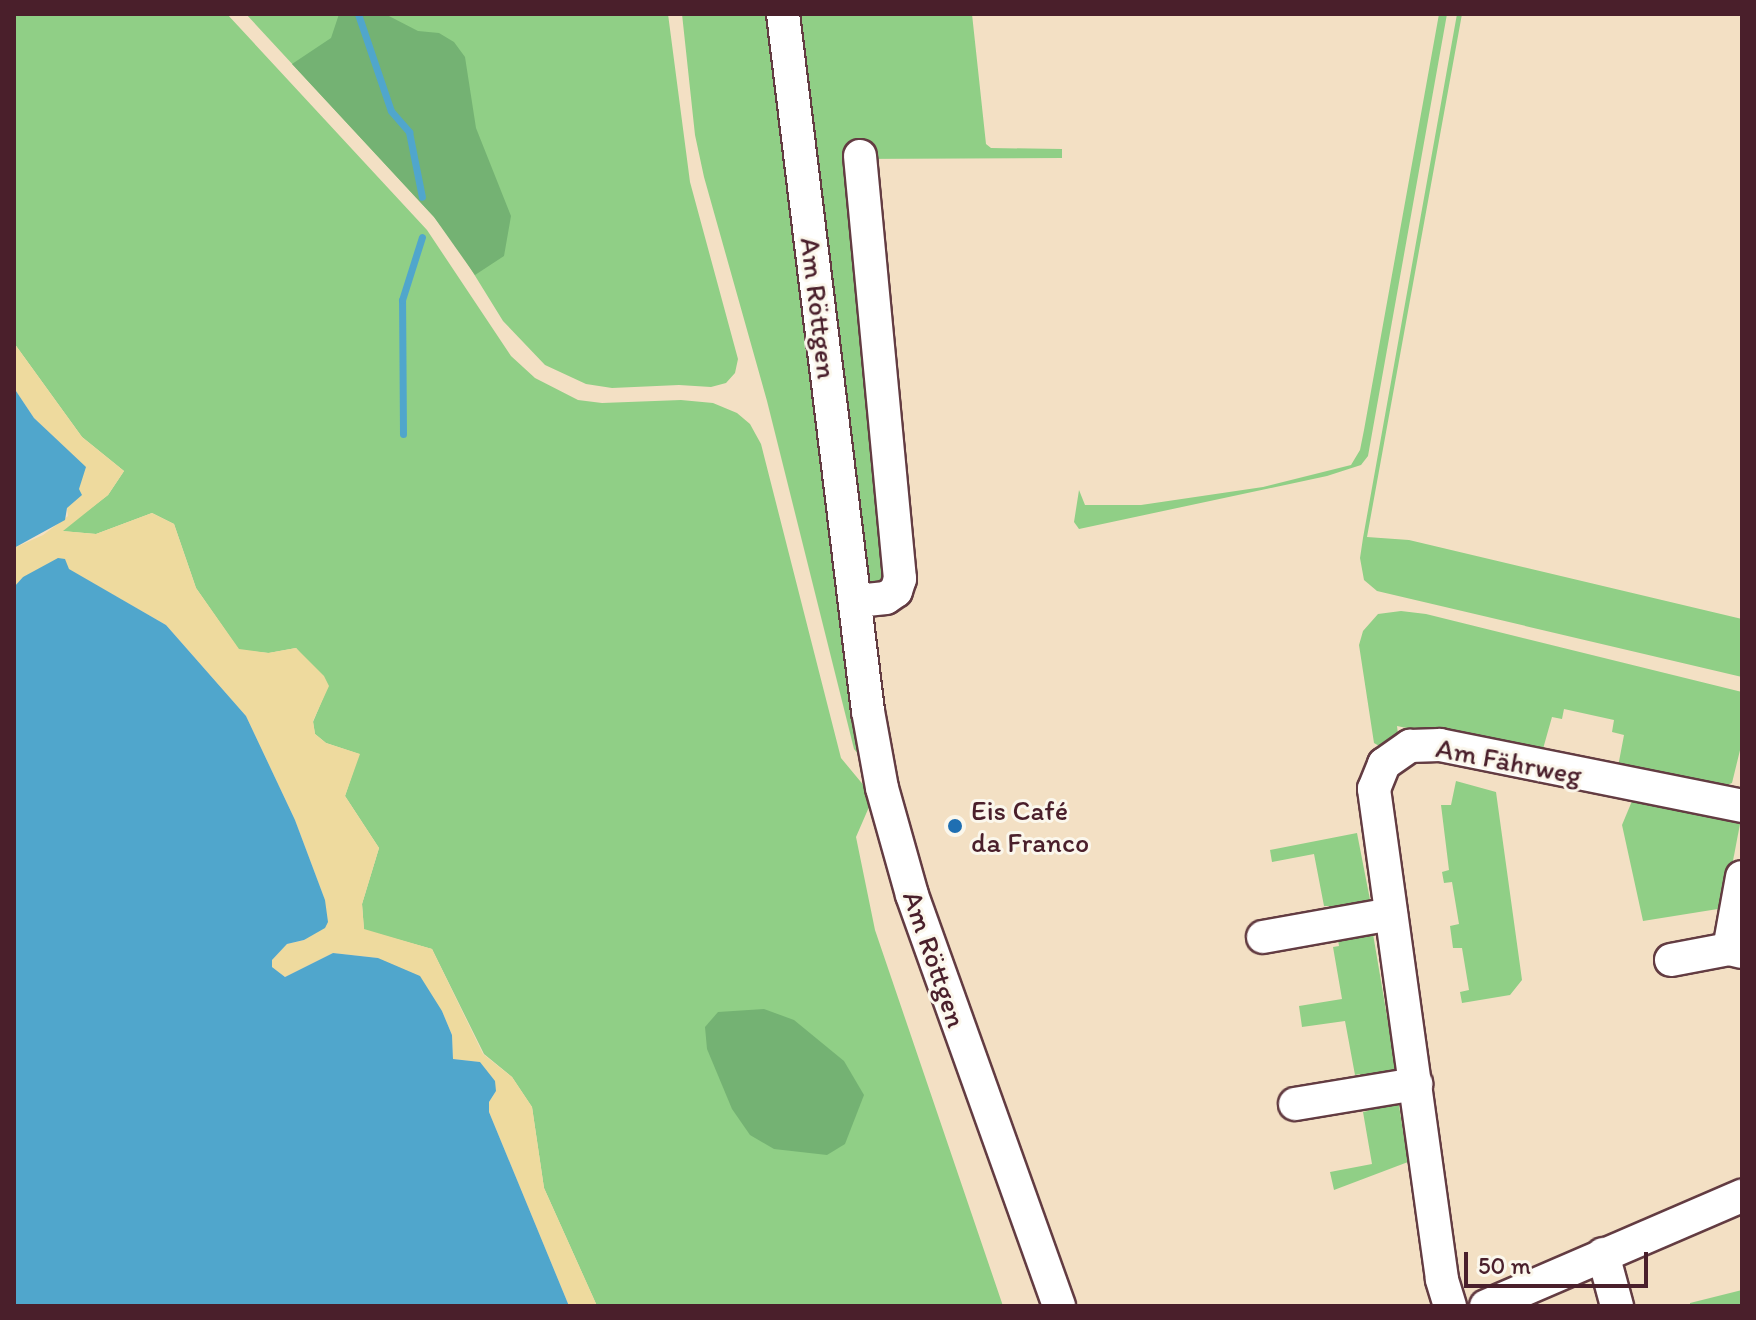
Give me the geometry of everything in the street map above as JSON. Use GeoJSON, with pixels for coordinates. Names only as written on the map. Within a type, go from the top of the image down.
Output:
{"type":"FeatureCollection","features":[{"type":"Feature","properties":{"kind":"street","name":"Am Röttgen"},"geometry":{"type":"LineString","coordinates":[[783,14],[868,711],[896,843],[1059,1306]]}},
{"type":"Feature","properties":{"kind":"street","name":"Am Röttgen"},"geometry":{"type":"LineString","coordinates":[[857,601],[886,598],[896,591],[900,579],[860,156]]}},
{"type":"Feature","properties":{"kind":"street","name":"Am Fährweg"},"geometry":{"type":"LineString","coordinates":[[1450,1306],[1442,1279],[1374,789],[1384,764],[1410,746],[1440,745],[1742,806]]}},
{"type":"Feature","properties":{"kind":"street"},"geometry":{"type":"LineString","coordinates":[[1671,960],[1735,951],[1742,877]]}},
{"type":"Feature","properties":{"kind":"street"},"geometry":{"type":"LineString","coordinates":[[1263,937],[1391,914]]}},
{"type":"Feature","properties":{"kind":"street"},"geometry":{"type":"LineString","coordinates":[[1295,1104],[1416,1084]]}},
{"type":"Feature","properties":{"kind":"street"},"geometry":{"type":"LineString","coordinates":[[1486,1306],[1742,1196]]}},
{"type":"Feature","properties":{"kind":"street"},"geometry":{"type":"LineString","coordinates":[[1603,1254],[1617,1306]]}},
{"type":"Feature","properties":{"kind":"green space"},"geometry":{"type":"Polygon","coordinates":[[[14,14],[227,14],[427,230],[511,356],[535,378],[578,400],[602,403],[681,400],[713,403],[737,413],[750,424],[761,444],[841,758],[865,787],[869,807],[856,837],[875,930],[1003,1306],[597,1306],[544,1188],[532,1107],[512,1077],[484,1054],[432,949],[364,930],[362,904],[379,848],[345,796],[359,754],[326,743],[315,734],[313,722],[328,686],[296,648],[269,653],[239,650],[196,588],[174,524],[152,513],[96,534],[61,531],[108,495],[124,471],[82,437],[14,343],[14,14]]]}},
{"type":"Feature","properties":{"kind":"green space"},"geometry":{"type":"Polygon","coordinates":[[[246,14],[668,14],[690,182],[738,359],[735,373],[726,383],[711,387],[612,388],[586,384],[545,365],[503,321],[456,245],[434,217],[246,14]]]}},
{"type":"Feature","properties":{"kind":"green space"},"geometry":{"type":"Polygon","coordinates":[[[339,14],[385,14],[418,31],[439,33],[454,42],[465,57],[476,128],[511,216],[504,256],[475,275],[434,217],[292,64],[331,38],[339,14]]]}},
{"type":"Feature","properties":{"kind":"green space"},"geometry":{"type":"Polygon","coordinates":[[[682,14],[772,14],[864,750],[858,754],[854,749],[767,401],[704,177],[695,135],[682,14]]]}},
{"type":"Feature","properties":{"kind":"green space"},"geometry":{"type":"Polygon","coordinates":[[[795,14],[972,14],[986,144],[991,148],[1062,149],[1062,158],[848,159],[885,576],[880,586],[866,584],[795,14]]]}},
{"type":"Feature","properties":{"kind":"green space"},"geometry":{"type":"Polygon","coordinates":[[[1439,14],[1447,14],[1368,456],[1361,465],[1327,476],[1079,529],[1074,522],[1079,490],[1085,505],[1141,505],[1263,487],[1351,465],[1360,450],[1364,430],[1439,14]]]}},
{"type":"Feature","properties":{"kind":"green space"},"geometry":{"type":"Polygon","coordinates":[[[1457,14],[1462,14],[1367,537],[1409,540],[1742,619],[1742,677],[1377,591],[1364,580],[1360,558],[1363,538],[1457,14]]]}},
{"type":"Feature","properties":{"kind":"green space"},"geometry":{"type":"Polygon","coordinates":[[[1401,611],[1426,614],[1742,692],[1742,742],[1732,783],[1706,793],[1617,772],[1624,735],[1612,732],[1614,720],[1564,709],[1562,719],[1552,717],[1541,756],[1397,726],[1399,742],[1386,750],[1374,743],[1359,645],[1363,631],[1378,614],[1401,611]]]}},
{"type":"Feature","properties":{"kind":"green space"},"geometry":{"type":"Polygon","coordinates":[[[1456,781],[1496,792],[1522,980],[1510,995],[1462,1003],[1460,992],[1469,990],[1462,948],[1453,948],[1450,926],[1459,924],[1452,882],[1444,883],[1442,872],[1449,870],[1441,805],[1451,805],[1456,781]]]}},
{"type":"Feature","properties":{"kind":"green space"},"geometry":{"type":"Polygon","coordinates":[[[1632,801],[1740,824],[1724,908],[1643,921],[1622,825],[1632,801]]]}},
{"type":"Feature","properties":{"kind":"green space"},"geometry":{"type":"Polygon","coordinates":[[[1357,833],[1372,910],[1332,917],[1329,906],[1324,906],[1314,854],[1272,862],[1270,850],[1357,833]]]}},
{"type":"Feature","properties":{"kind":"green space"},"geometry":{"type":"Polygon","coordinates":[[[1372,928],[1398,1081],[1362,1086],[1360,1074],[1355,1075],[1345,1021],[1302,1027],[1299,1006],[1342,999],[1333,947],[1339,946],[1337,934],[1372,928]]]}},
{"type":"Feature","properties":{"kind":"green space"},"geometry":{"type":"Polygon","coordinates":[[[764,1009],[794,1020],[844,1061],[864,1095],[845,1144],[827,1155],[774,1149],[750,1135],[732,1109],[707,1049],[705,1027],[718,1012],[764,1009]]]}},
{"type":"Feature","properties":{"kind":"green space"},"geometry":{"type":"Polygon","coordinates":[[[1397,1093],[1408,1162],[1334,1190],[1330,1172],[1372,1164],[1363,1112],[1368,1111],[1366,1098],[1397,1093]]]}},
{"type":"Feature","properties":{"kind":"green space"},"geometry":{"type":"Polygon","coordinates":[[[1742,1290],[1742,1306],[1690,1306],[1690,1303],[1742,1290]]]}},
{"type":"Feature","properties":{"kind":"sand"},"geometry":{"type":"Polygon","coordinates":[[[14,343],[82,437],[124,471],[108,495],[63,531],[96,534],[152,513],[174,524],[196,588],[239,649],[268,653],[296,648],[324,676],[329,686],[313,721],[315,734],[326,743],[360,754],[345,796],[379,848],[362,904],[364,929],[432,949],[483,1054],[512,1077],[532,1107],[544,1188],[597,1306],[569,1306],[489,1112],[489,1102],[496,1091],[480,1062],[453,1059],[452,1035],[442,1011],[378,958],[333,953],[285,977],[272,967],[272,960],[287,944],[305,940],[325,900],[295,820],[246,716],[166,625],[68,569],[43,569],[23,577],[14,587],[14,548],[43,535],[68,516],[67,508],[85,467],[34,418],[14,388],[14,343]]]}},
{"type":"Feature","properties":{"kind":"water"},"geometry":{"type":"Polygon","coordinates":[[[14,388],[34,418],[86,467],[79,489],[82,495],[67,508],[65,520],[14,548],[14,388]]]}},
{"type":"Feature","properties":{"kind":"water"},"geometry":{"type":"Polygon","coordinates":[[[58,558],[65,559],[69,569],[166,625],[246,716],[295,820],[325,900],[328,922],[325,928],[304,940],[287,944],[272,960],[272,967],[285,977],[333,953],[378,958],[420,976],[442,1011],[452,1035],[453,1059],[480,1062],[495,1081],[496,1091],[489,1102],[489,1112],[569,1306],[14,1306],[14,587],[23,577],[58,558]]]}},
{"type":"Feature","properties":{"kind":"waterway"},"geometry":{"type":"LineString","coordinates":[[358,14],[391,111],[409,132],[422,197]]}},
{"type":"Feature","properties":{"kind":"waterway"},"geometry":{"type":"LineString","coordinates":[[403,434],[402,300],[422,237]]}},
{"type":"Feature","properties":{"kind":"place","name":"Eis Café da Franco"},"geometry":{"type":"Point","coordinates":[955,826]}}]}
